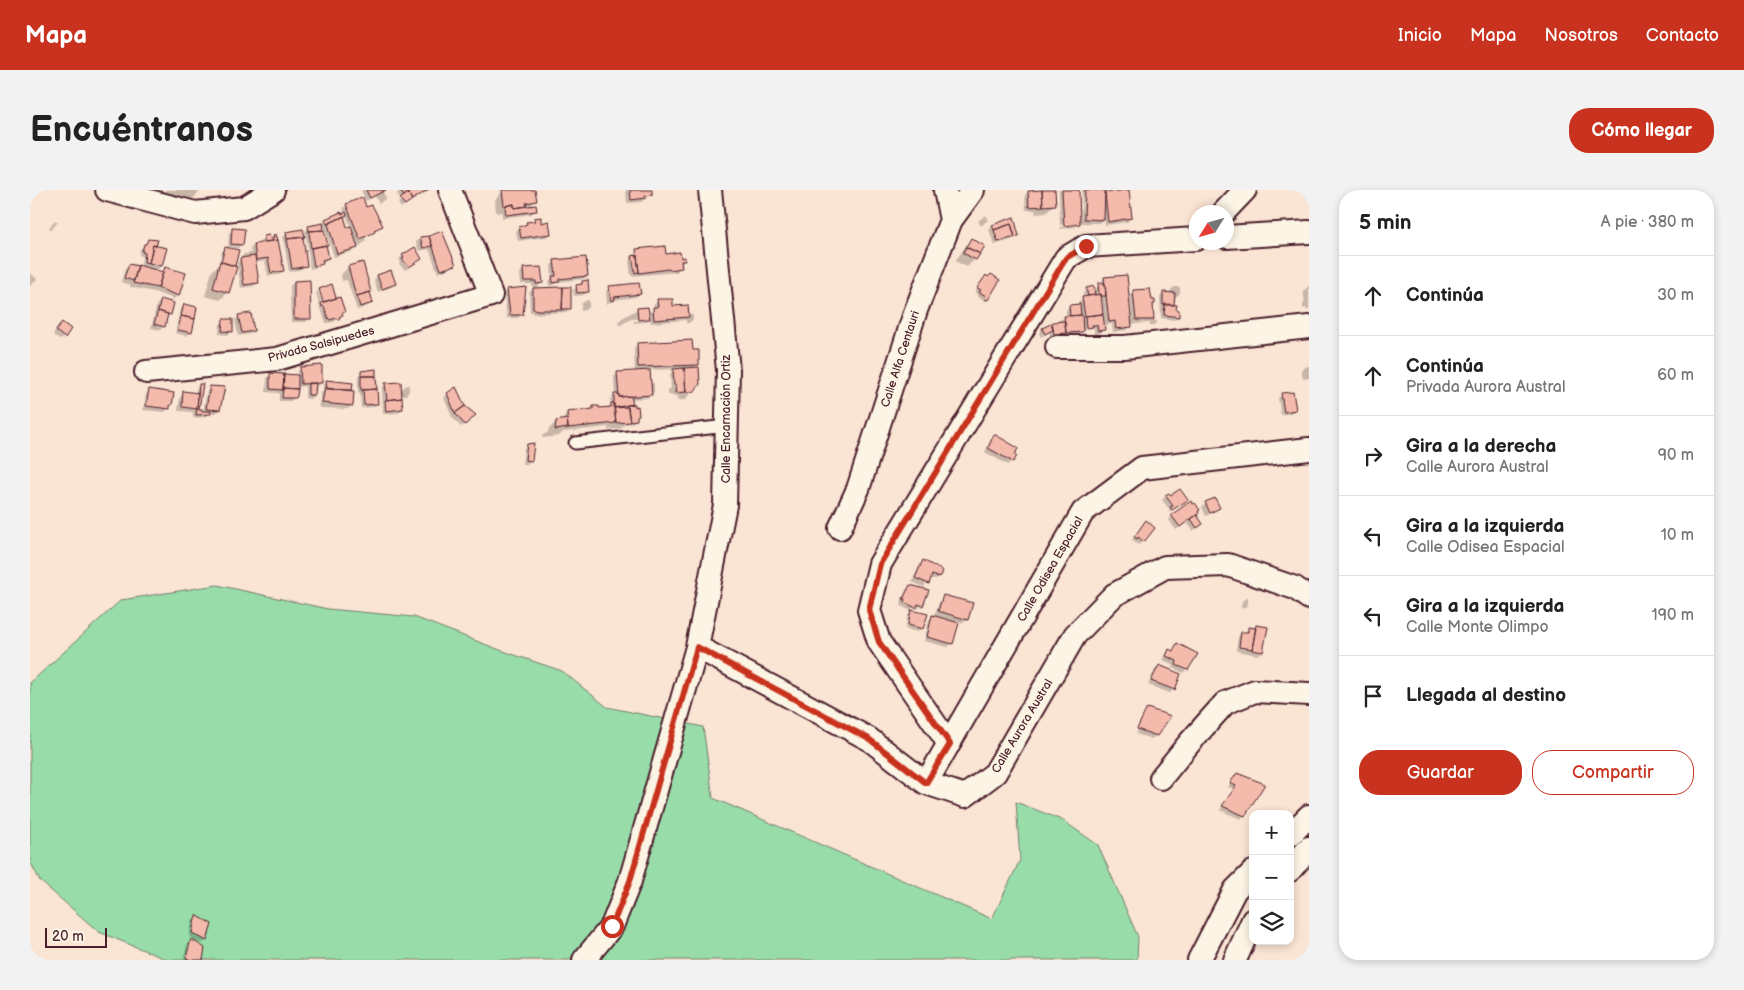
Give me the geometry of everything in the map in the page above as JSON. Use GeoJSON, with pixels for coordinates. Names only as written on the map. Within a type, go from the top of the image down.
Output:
{"type":"FeatureCollection","features":[{"type":"Feature","properties":{"kind":"street"},"geometry":{"type":"LineString","coordinates":[[107,190],[195,213],[244,208],[273,190]]}},
{"type":"Feature","properties":{"kind":"street","name":"Calle Encarnación Ortiz"},"geometry":{"type":"LineString","coordinates":[[584,960],[612,926],[630,881],[697,647],[725,505],[728,370],[710,190]]}},
{"type":"Feature","properties":{"kind":"street"},"geometry":{"type":"LineString","coordinates":[[944,190],[951,220]]}},
{"type":"Feature","properties":{"kind":"street","name":"Calle Alfa Centauri"},"geometry":{"type":"LineString","coordinates":[[840,528],[858,489],[916,310],[951,220],[973,190]]}},
{"type":"Feature","properties":{"kind":"street"},"geometry":{"type":"LineString","coordinates":[[1231,205],[1246,190]]}},
{"type":"Feature","properties":{"kind":"street","name":"Privada Salsipuedes"},"geometry":{"type":"LineString","coordinates":[[146,372],[277,359],[491,295],[452,194]]}},
{"type":"Feature","properties":{"kind":"street"},"geometry":{"type":"LineString","coordinates":[[1234,237],[1309,232]]}},
{"type":"Feature","properties":{"kind":"street"},"geometry":{"type":"LineString","coordinates":[[950,744],[879,642],[869,610],[880,564],[1066,258],[1086,246],[1189,239]]}},
{"type":"Feature","properties":{"kind":"street"},"geometry":{"type":"LineString","coordinates":[[1058,347],[1125,347],[1309,327]]}},
{"type":"Feature","properties":{"kind":"street","name":"Calle Odisea Espacial"},"geometry":{"type":"LineString","coordinates":[[926,783],[1083,512],[1142,468],[1309,449]]}},
{"type":"Feature","properties":{"kind":"street","name":"Calle Aurora Austral"},"geometry":{"type":"LineString","coordinates":[[697,647],[869,739],[926,783],[965,796],[995,773],[1076,635],[1114,595],[1165,567],[1228,564],[1295,588],[1309,598]]}},
{"type":"Feature","properties":{"kind":"street"},"geometry":{"type":"LineString","coordinates":[[1161,778],[1190,741],[1225,703],[1255,691],[1309,694]]}},
{"type":"Feature","properties":{"kind":"street"},"geometry":{"type":"LineString","coordinates":[[1294,831],[1309,816]]}},
{"type":"Feature","properties":{"kind":"street"},"geometry":{"type":"LineString","coordinates":[[1199,960],[1235,890],[1249,876]]}},
{"type":"Feature","properties":{"kind":"street"},"geometry":{"type":"LineString","coordinates":[[1235,960],[1249,929]]}},
{"type":"Feature","properties":{"kind":"lane"},"geometry":{"type":"LineString","coordinates":[[575,443],[727,426]]}},
{"type":"Feature","properties":{"kind":"green space"},"geometry":{"type":"Polygon","coordinates":[[[217,585],[328,609],[414,617],[500,650],[562,671],[607,707],[703,727],[713,798],[992,919],[1020,860],[1016,802],[1062,820],[1098,845],[1138,937],[1137,960],[168,960],[99,932],[40,881],[30,861],[30,683],[121,600],[217,585]]]}},
{"type":"Feature","properties":{"kind":"building"},"geometry":{"type":"Polygon","coordinates":[[[366,190],[386,190],[370,198],[366,190]]]}},
{"type":"Feature","properties":{"kind":"building"},"geometry":{"type":"Polygon","coordinates":[[[400,190],[428,190],[412,200],[408,193],[404,196],[400,190]]]}},
{"type":"Feature","properties":{"kind":"building"},"geometry":{"type":"Polygon","coordinates":[[[502,190],[535,190],[537,201],[526,203],[527,206],[514,208],[514,204],[504,206],[502,190]]]}},
{"type":"Feature","properties":{"kind":"building"},"geometry":{"type":"Polygon","coordinates":[[[630,190],[652,190],[652,195],[645,196],[646,198],[631,200],[630,190]]]}},
{"type":"Feature","properties":{"kind":"building"},"geometry":{"type":"Polygon","coordinates":[[[1042,190],[1055,190],[1056,205],[1043,206],[1042,190]]]}},
{"type":"Feature","properties":{"kind":"building"},"geometry":{"type":"Polygon","coordinates":[[[1042,190],[1043,206],[1029,207],[1028,191],[1042,190]]]}},
{"type":"Feature","properties":{"kind":"building"},"geometry":{"type":"Polygon","coordinates":[[[1062,190],[1079,190],[1080,224],[1064,226],[1062,190]]]}},
{"type":"Feature","properties":{"kind":"building"},"geometry":{"type":"Polygon","coordinates":[[[1085,190],[1105,190],[1104,220],[1084,219],[1085,190]]]}},
{"type":"Feature","properties":{"kind":"building"},"geometry":{"type":"Polygon","coordinates":[[[1129,190],[1132,218],[1108,222],[1105,193],[1129,190]]]}},
{"type":"Feature","properties":{"kind":"building"},"geometry":{"type":"Polygon","coordinates":[[[408,193],[412,200],[405,205],[400,199],[408,193]]]}},
{"type":"Feature","properties":{"kind":"building"},"geometry":{"type":"Polygon","coordinates":[[[363,197],[366,207],[372,205],[383,226],[360,239],[346,204],[363,197]]]}},
{"type":"Feature","properties":{"kind":"building"},"geometry":{"type":"Polygon","coordinates":[[[514,204],[514,208],[536,205],[537,211],[506,215],[505,206],[514,204]]]}},
{"type":"Feature","properties":{"kind":"building"},"geometry":{"type":"Polygon","coordinates":[[[341,212],[342,214],[346,212],[347,215],[327,224],[325,219],[341,212]]]}},
{"type":"Feature","properties":{"kind":"building"},"geometry":{"type":"Polygon","coordinates":[[[344,216],[347,227],[351,226],[358,248],[337,254],[328,224],[344,216]]]}},
{"type":"Feature","properties":{"kind":"building"},"geometry":{"type":"Polygon","coordinates":[[[541,217],[541,223],[549,221],[551,234],[521,238],[519,227],[527,224],[526,222],[535,221],[534,218],[541,217]]]}},
{"type":"Feature","properties":{"kind":"building"},"geometry":{"type":"Polygon","coordinates":[[[1014,217],[1019,236],[1015,237],[1011,224],[994,230],[992,225],[1014,217]]]}},
{"type":"Feature","properties":{"kind":"building"},"geometry":{"type":"Polygon","coordinates":[[[323,223],[324,230],[309,231],[308,226],[323,223]]]}},
{"type":"Feature","properties":{"kind":"building"},"geometry":{"type":"Polygon","coordinates":[[[1011,224],[1015,237],[998,242],[994,230],[1011,224]]]}},
{"type":"Feature","properties":{"kind":"building"},"geometry":{"type":"Polygon","coordinates":[[[232,228],[245,229],[243,245],[231,244],[232,228]]]}},
{"type":"Feature","properties":{"kind":"building"},"geometry":{"type":"Polygon","coordinates":[[[303,229],[305,237],[287,239],[286,232],[303,229]]]}},
{"type":"Feature","properties":{"kind":"building"},"geometry":{"type":"Polygon","coordinates":[[[324,230],[328,245],[311,248],[309,231],[324,230]]]}},
{"type":"Feature","properties":{"kind":"building"},"geometry":{"type":"Polygon","coordinates":[[[442,231],[456,265],[441,270],[429,236],[442,231]]]}},
{"type":"Feature","properties":{"kind":"building"},"geometry":{"type":"Polygon","coordinates":[[[276,234],[278,240],[264,242],[264,236],[269,235],[271,239],[276,234]]]}},
{"type":"Feature","properties":{"kind":"building"},"geometry":{"type":"Polygon","coordinates":[[[429,236],[432,246],[423,248],[420,237],[429,236]]]}},
{"type":"Feature","properties":{"kind":"building"},"geometry":{"type":"Polygon","coordinates":[[[303,237],[307,266],[292,269],[287,239],[303,237]]]}},
{"type":"Feature","properties":{"kind":"building"},"geometry":{"type":"Polygon","coordinates":[[[971,238],[985,246],[980,254],[966,247],[971,238]]]}},
{"type":"Feature","properties":{"kind":"building"},"geometry":{"type":"Polygon","coordinates":[[[148,239],[158,240],[156,246],[153,245],[149,263],[144,262],[145,253],[142,252],[144,244],[146,244],[148,239]]]}},
{"type":"Feature","properties":{"kind":"building"},"geometry":{"type":"Polygon","coordinates":[[[278,240],[284,271],[271,273],[268,258],[256,260],[254,244],[278,240]]]}},
{"type":"Feature","properties":{"kind":"building"},"geometry":{"type":"Polygon","coordinates":[[[153,245],[167,248],[162,266],[149,263],[153,245]]]}},
{"type":"Feature","properties":{"kind":"building"},"geometry":{"type":"Polygon","coordinates":[[[326,245],[329,258],[322,260],[323,264],[314,266],[311,248],[326,245]]]}},
{"type":"Feature","properties":{"kind":"building"},"geometry":{"type":"Polygon","coordinates":[[[665,246],[666,254],[680,252],[681,258],[685,257],[685,261],[681,261],[682,268],[639,273],[636,249],[665,246]]]}},
{"type":"Feature","properties":{"kind":"building"},"geometry":{"type":"Polygon","coordinates":[[[225,247],[239,250],[235,266],[221,262],[225,247]]]}},
{"type":"Feature","properties":{"kind":"building"},"geometry":{"type":"Polygon","coordinates":[[[415,247],[422,259],[409,267],[402,259],[404,258],[402,255],[415,247]]]}},
{"type":"Feature","properties":{"kind":"building"},"geometry":{"type":"Polygon","coordinates":[[[966,247],[980,254],[976,260],[963,253],[966,247]]]}},
{"type":"Feature","properties":{"kind":"building"},"geometry":{"type":"Polygon","coordinates":[[[637,255],[639,272],[635,273],[632,256],[637,255]]]}},
{"type":"Feature","properties":{"kind":"building"},"geometry":{"type":"Polygon","coordinates":[[[255,256],[259,283],[244,285],[240,258],[255,256]]]}},
{"type":"Feature","properties":{"kind":"building"},"geometry":{"type":"Polygon","coordinates":[[[586,257],[588,276],[559,279],[559,282],[553,283],[552,276],[556,276],[554,260],[586,257]]]}},
{"type":"Feature","properties":{"kind":"building"},"geometry":{"type":"Polygon","coordinates":[[[220,261],[237,267],[229,293],[213,288],[220,261]]]}},
{"type":"Feature","properties":{"kind":"building"},"geometry":{"type":"Polygon","coordinates":[[[363,262],[371,292],[356,296],[348,266],[363,262]]]}},
{"type":"Feature","properties":{"kind":"building"},"geometry":{"type":"Polygon","coordinates":[[[129,264],[138,266],[134,281],[124,278],[129,264]]]}},
{"type":"Feature","properties":{"kind":"building"},"geometry":{"type":"Polygon","coordinates":[[[138,265],[163,272],[158,288],[133,283],[138,265]]]}},
{"type":"Feature","properties":{"kind":"building"},"geometry":{"type":"Polygon","coordinates":[[[165,267],[186,273],[179,296],[158,288],[165,267]]]}},
{"type":"Feature","properties":{"kind":"building"},"geometry":{"type":"Polygon","coordinates":[[[541,267],[543,283],[536,284],[536,281],[524,281],[523,268],[541,267]]]}},
{"type":"Feature","properties":{"kind":"building"},"geometry":{"type":"Polygon","coordinates":[[[391,270],[396,284],[382,289],[377,275],[391,270]]]}},
{"type":"Feature","properties":{"kind":"building"},"geometry":{"type":"Polygon","coordinates":[[[991,274],[1000,280],[988,300],[985,299],[986,296],[979,292],[981,290],[977,288],[986,275],[988,277],[991,274]]]}},
{"type":"Feature","properties":{"kind":"building"},"geometry":{"type":"Polygon","coordinates":[[[1127,275],[1132,327],[1116,329],[1115,321],[1109,322],[1104,277],[1127,275]]]}},
{"type":"Feature","properties":{"kind":"building"},"geometry":{"type":"Polygon","coordinates":[[[310,280],[311,319],[294,319],[294,281],[310,280]]]}},
{"type":"Feature","properties":{"kind":"building"},"geometry":{"type":"Polygon","coordinates":[[[588,280],[589,292],[577,293],[576,285],[588,280]]]}},
{"type":"Feature","properties":{"kind":"building"},"geometry":{"type":"Polygon","coordinates":[[[639,283],[641,294],[614,297],[615,300],[611,301],[609,286],[639,283]]]}},
{"type":"Feature","properties":{"kind":"building"},"geometry":{"type":"Polygon","coordinates":[[[1098,283],[1105,283],[1106,296],[1099,294],[1098,283]]]}},
{"type":"Feature","properties":{"kind":"building"},"geometry":{"type":"Polygon","coordinates":[[[332,284],[336,298],[323,302],[319,289],[332,284]]]}},
{"type":"Feature","properties":{"kind":"building"},"geometry":{"type":"Polygon","coordinates":[[[1094,286],[1095,295],[1088,296],[1086,288],[1094,286]]]}},
{"type":"Feature","properties":{"kind":"building"},"geometry":{"type":"Polygon","coordinates":[[[526,287],[523,315],[510,315],[507,289],[526,287]]]}},
{"type":"Feature","properties":{"kind":"building"},"geometry":{"type":"Polygon","coordinates":[[[563,287],[571,287],[571,309],[562,309],[563,287]]]}},
{"type":"Feature","properties":{"kind":"building"},"geometry":{"type":"Polygon","coordinates":[[[563,287],[562,310],[533,309],[533,288],[563,287]]]}},
{"type":"Feature","properties":{"kind":"building"},"geometry":{"type":"Polygon","coordinates":[[[1150,289],[1152,300],[1155,300],[1155,304],[1153,304],[1154,320],[1136,320],[1133,290],[1150,289]]]}},
{"type":"Feature","properties":{"kind":"building"},"geometry":{"type":"Polygon","coordinates":[[[370,292],[373,303],[360,307],[357,296],[370,292]]]}},
{"type":"Feature","properties":{"kind":"building"},"geometry":{"type":"Polygon","coordinates":[[[1163,292],[1175,293],[1174,305],[1163,305],[1163,292]]]}},
{"type":"Feature","properties":{"kind":"building"},"geometry":{"type":"Polygon","coordinates":[[[1101,294],[1103,314],[1085,316],[1082,297],[1101,294]]]}},
{"type":"Feature","properties":{"kind":"building"},"geometry":{"type":"Polygon","coordinates":[[[340,297],[345,312],[337,320],[336,318],[330,320],[321,303],[340,297]]]}},
{"type":"Feature","properties":{"kind":"building"},"geometry":{"type":"Polygon","coordinates":[[[161,299],[174,303],[171,315],[158,311],[161,299]]]}},
{"type":"Feature","properties":{"kind":"building"},"geometry":{"type":"Polygon","coordinates":[[[657,299],[673,299],[673,306],[688,305],[689,317],[654,320],[653,307],[658,307],[657,299]]]}},
{"type":"Feature","properties":{"kind":"building"},"geometry":{"type":"Polygon","coordinates":[[[184,304],[197,307],[195,319],[181,316],[184,304]]]}},
{"type":"Feature","properties":{"kind":"building"},"geometry":{"type":"Polygon","coordinates":[[[1080,304],[1081,315],[1070,316],[1069,305],[1080,304]]]}},
{"type":"Feature","properties":{"kind":"building"},"geometry":{"type":"Polygon","coordinates":[[[1165,304],[1177,305],[1176,309],[1179,310],[1179,317],[1164,315],[1165,304]]]}},
{"type":"Feature","properties":{"kind":"building"},"geometry":{"type":"Polygon","coordinates":[[[648,307],[650,319],[638,320],[637,308],[648,307]]]}},
{"type":"Feature","properties":{"kind":"building"},"geometry":{"type":"Polygon","coordinates":[[[158,311],[168,314],[165,327],[154,324],[158,311]]]}},
{"type":"Feature","properties":{"kind":"building"},"geometry":{"type":"Polygon","coordinates":[[[251,313],[254,331],[242,333],[238,315],[251,313]]]}},
{"type":"Feature","properties":{"kind":"building"},"geometry":{"type":"Polygon","coordinates":[[[1103,314],[1105,330],[1098,331],[1097,325],[1086,328],[1085,316],[1103,314]]]}},
{"type":"Feature","properties":{"kind":"building"},"geometry":{"type":"Polygon","coordinates":[[[1082,315],[1083,332],[1066,333],[1064,316],[1082,315]]]}},
{"type":"Feature","properties":{"kind":"building"},"geometry":{"type":"Polygon","coordinates":[[[181,316],[195,319],[192,333],[178,330],[181,316]]]}},
{"type":"Feature","properties":{"kind":"building"},"geometry":{"type":"Polygon","coordinates":[[[223,319],[233,319],[233,332],[222,331],[223,319]]]}},
{"type":"Feature","properties":{"kind":"building"},"geometry":{"type":"Polygon","coordinates":[[[1065,321],[1066,333],[1054,334],[1052,322],[1065,321]]]}},
{"type":"Feature","properties":{"kind":"building"},"geometry":{"type":"Polygon","coordinates":[[[62,322],[71,329],[65,338],[56,331],[62,322]]]}},
{"type":"Feature","properties":{"kind":"building"},"geometry":{"type":"Polygon","coordinates":[[[1051,324],[1053,330],[1045,334],[1042,328],[1051,324]]]}},
{"type":"Feature","properties":{"kind":"building"},"geometry":{"type":"Polygon","coordinates":[[[692,340],[693,350],[699,350],[699,365],[638,367],[637,343],[692,340]]]}},
{"type":"Feature","properties":{"kind":"building"},"geometry":{"type":"Polygon","coordinates":[[[322,365],[322,383],[301,384],[300,367],[322,365]]]}},
{"type":"Feature","properties":{"kind":"building"},"geometry":{"type":"Polygon","coordinates":[[[699,367],[700,384],[694,392],[686,392],[684,368],[699,367]]]}},
{"type":"Feature","properties":{"kind":"building"},"geometry":{"type":"Polygon","coordinates":[[[684,368],[686,392],[675,393],[676,385],[674,385],[673,369],[684,368]]]}},
{"type":"Feature","properties":{"kind":"building"},"geometry":{"type":"Polygon","coordinates":[[[376,369],[376,376],[361,376],[361,371],[376,369]]]}},
{"type":"Feature","properties":{"kind":"building"},"geometry":{"type":"Polygon","coordinates":[[[650,370],[652,395],[619,397],[617,372],[650,370]]]}},
{"type":"Feature","properties":{"kind":"building"},"geometry":{"type":"Polygon","coordinates":[[[270,373],[284,374],[283,390],[270,389],[270,373]]]}},
{"type":"Feature","properties":{"kind":"building"},"geometry":{"type":"Polygon","coordinates":[[[284,374],[298,375],[298,389],[283,388],[284,374]]]}},
{"type":"Feature","properties":{"kind":"building"},"geometry":{"type":"Polygon","coordinates":[[[361,376],[376,376],[377,389],[361,390],[361,376]]]}},
{"type":"Feature","properties":{"kind":"building"},"geometry":{"type":"Polygon","coordinates":[[[326,380],[353,383],[352,390],[327,389],[326,380]]]}},
{"type":"Feature","properties":{"kind":"building"},"geometry":{"type":"Polygon","coordinates":[[[401,382],[402,398],[387,400],[385,383],[401,382]]]}},
{"type":"Feature","properties":{"kind":"building"},"geometry":{"type":"Polygon","coordinates":[[[308,383],[316,383],[315,395],[308,395],[308,383]]]}},
{"type":"Feature","properties":{"kind":"building"},"geometry":{"type":"Polygon","coordinates":[[[199,384],[203,384],[199,409],[197,409],[199,384]]]}},
{"type":"Feature","properties":{"kind":"building"},"geometry":{"type":"Polygon","coordinates":[[[210,386],[225,387],[220,410],[206,409],[210,386]]]}},
{"type":"Feature","properties":{"kind":"building"},"geometry":{"type":"Polygon","coordinates":[[[456,387],[465,406],[455,413],[447,393],[456,387]]]}},
{"type":"Feature","properties":{"kind":"building"},"geometry":{"type":"Polygon","coordinates":[[[283,388],[298,389],[296,398],[282,398],[283,388]]]}},
{"type":"Feature","properties":{"kind":"building"},"geometry":{"type":"Polygon","coordinates":[[[325,388],[354,391],[353,406],[322,403],[325,388]]]}},
{"type":"Feature","properties":{"kind":"building"},"geometry":{"type":"Polygon","coordinates":[[[149,389],[174,393],[170,409],[146,406],[149,389]]]}},
{"type":"Feature","properties":{"kind":"building"},"geometry":{"type":"Polygon","coordinates":[[[377,389],[378,404],[364,405],[363,390],[377,389]]]}},
{"type":"Feature","properties":{"kind":"building"},"geometry":{"type":"Polygon","coordinates":[[[183,391],[198,393],[197,409],[182,407],[183,391]]]}},
{"type":"Feature","properties":{"kind":"building"},"geometry":{"type":"Polygon","coordinates":[[[1293,392],[1296,410],[1284,412],[1281,393],[1293,392]]]}},
{"type":"Feature","properties":{"kind":"building"},"geometry":{"type":"Polygon","coordinates":[[[614,394],[618,394],[619,397],[631,396],[633,404],[614,408],[614,394]]]}},
{"type":"Feature","properties":{"kind":"building"},"geometry":{"type":"Polygon","coordinates":[[[402,398],[403,409],[386,411],[385,400],[402,398]]]}},
{"type":"Feature","properties":{"kind":"building"},"geometry":{"type":"Polygon","coordinates":[[[611,403],[614,403],[616,423],[568,428],[567,412],[593,409],[593,406],[599,406],[599,408],[611,407],[611,403]]]}},
{"type":"Feature","properties":{"kind":"building"},"geometry":{"type":"Polygon","coordinates":[[[635,404],[635,407],[638,406],[639,415],[637,420],[630,421],[627,405],[635,404]]]}},
{"type":"Feature","properties":{"kind":"building"},"geometry":{"type":"Polygon","coordinates":[[[465,406],[476,415],[465,425],[455,413],[465,406]]]}},
{"type":"Feature","properties":{"kind":"building"},"geometry":{"type":"Polygon","coordinates":[[[628,407],[630,422],[616,423],[614,408],[628,407]]]}},
{"type":"Feature","properties":{"kind":"building"},"geometry":{"type":"Polygon","coordinates":[[[197,409],[211,411],[211,414],[196,415],[197,409]]]}},
{"type":"Feature","properties":{"kind":"building"},"geometry":{"type":"Polygon","coordinates":[[[567,419],[568,428],[555,430],[556,421],[567,419]]]}},
{"type":"Feature","properties":{"kind":"building"},"geometry":{"type":"Polygon","coordinates":[[[994,434],[1018,448],[1015,455],[1017,456],[1013,462],[988,448],[994,434]]]}},
{"type":"Feature","properties":{"kind":"building"},"geometry":{"type":"Polygon","coordinates":[[[534,443],[532,461],[525,460],[527,444],[534,443]]]}},
{"type":"Feature","properties":{"kind":"building"},"geometry":{"type":"Polygon","coordinates":[[[1180,489],[1188,500],[1172,510],[1170,507],[1173,506],[1165,495],[1169,493],[1171,495],[1180,489]]]}},
{"type":"Feature","properties":{"kind":"building"},"geometry":{"type":"Polygon","coordinates":[[[1215,498],[1220,508],[1210,513],[1205,502],[1215,498]]]}},
{"type":"Feature","properties":{"kind":"building"},"geometry":{"type":"Polygon","coordinates":[[[1191,501],[1200,510],[1198,511],[1199,513],[1180,527],[1171,515],[1191,501]]]}},
{"type":"Feature","properties":{"kind":"building"},"geometry":{"type":"Polygon","coordinates":[[[1197,515],[1203,524],[1197,528],[1191,519],[1197,515]]]}},
{"type":"Feature","properties":{"kind":"building"},"geometry":{"type":"Polygon","coordinates":[[[1146,520],[1155,528],[1144,542],[1138,537],[1137,539],[1134,537],[1146,520]]]}},
{"type":"Feature","properties":{"kind":"building"},"geometry":{"type":"Polygon","coordinates":[[[923,560],[943,571],[941,576],[932,575],[929,584],[915,578],[923,560]]]}},
{"type":"Feature","properties":{"kind":"building"},"geometry":{"type":"Polygon","coordinates":[[[910,585],[929,590],[923,606],[918,604],[916,608],[904,602],[905,599],[903,599],[910,585]]]}},
{"type":"Feature","properties":{"kind":"building"},"geometry":{"type":"Polygon","coordinates":[[[943,595],[973,603],[968,620],[938,611],[943,595]]]}},
{"type":"Feature","properties":{"kind":"building"},"geometry":{"type":"Polygon","coordinates":[[[911,610],[928,614],[923,629],[908,625],[911,610]]]}},
{"type":"Feature","properties":{"kind":"building"},"geometry":{"type":"Polygon","coordinates":[[[932,615],[959,623],[953,644],[927,637],[932,615]]]}},
{"type":"Feature","properties":{"kind":"building"},"geometry":{"type":"Polygon","coordinates":[[[1256,625],[1268,627],[1263,652],[1252,650],[1256,625]]]}},
{"type":"Feature","properties":{"kind":"building"},"geometry":{"type":"Polygon","coordinates":[[[1248,627],[1256,628],[1252,649],[1239,647],[1241,632],[1248,632],[1248,627]]]}},
{"type":"Feature","properties":{"kind":"building"},"geometry":{"type":"Polygon","coordinates":[[[1177,643],[1198,654],[1188,670],[1176,665],[1177,661],[1166,656],[1169,649],[1173,651],[1177,643]]]}},
{"type":"Feature","properties":{"kind":"building"},"geometry":{"type":"Polygon","coordinates":[[[1159,665],[1181,674],[1175,690],[1151,681],[1159,665]]]}},
{"type":"Feature","properties":{"kind":"building"},"geometry":{"type":"Polygon","coordinates":[[[1147,708],[1171,716],[1157,736],[1137,729],[1147,708]]]}},
{"type":"Feature","properties":{"kind":"building"},"geometry":{"type":"Polygon","coordinates":[[[1237,773],[1265,784],[1245,816],[1222,806],[1236,786],[1230,783],[1237,773]]]}},
{"type":"Feature","properties":{"kind":"building"},"geometry":{"type":"Polygon","coordinates":[[[196,915],[212,924],[207,941],[192,933],[196,915]]]}},
{"type":"Feature","properties":{"kind":"building"},"geometry":{"type":"Polygon","coordinates":[[[191,939],[205,948],[203,960],[186,958],[191,939]]]}},
{"type":"Feature","properties":{"kind":"route"},"geometry":{"type":"LineString","coordinates":[[612,926],[630,881],[697,647],[869,739],[926,783],[950,744],[879,642],[869,610],[880,564],[1066,258],[1086,246]]}}]}
